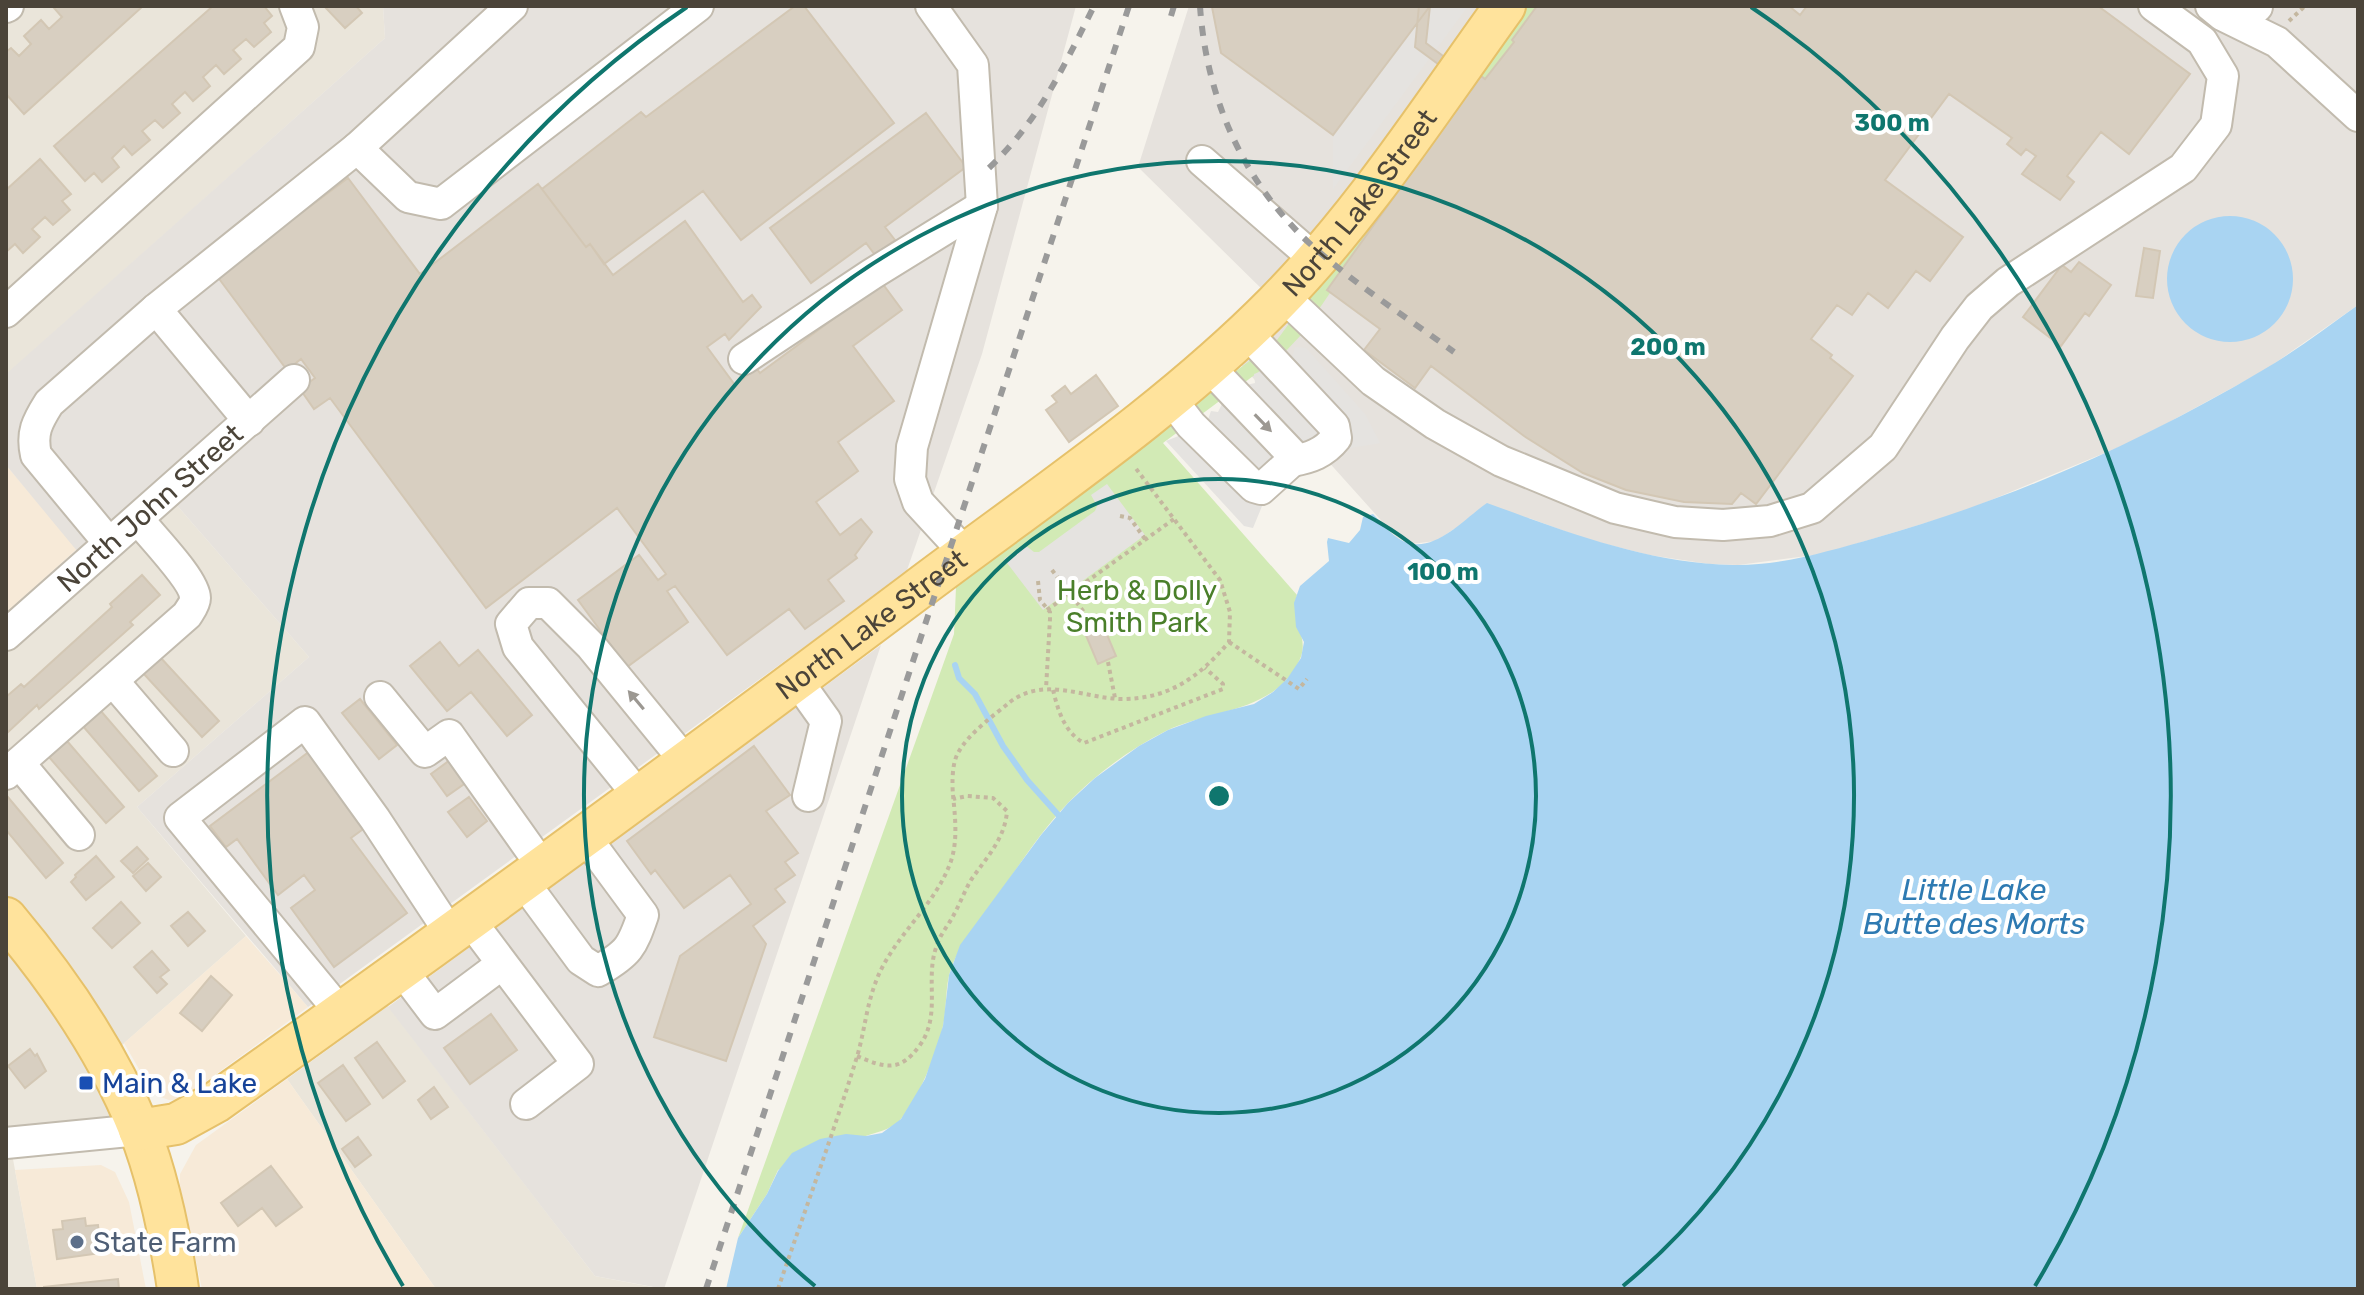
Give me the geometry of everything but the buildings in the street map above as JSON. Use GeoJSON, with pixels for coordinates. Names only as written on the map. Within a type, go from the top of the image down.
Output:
{"type":"FeatureCollection","features":[{"type":"Feature","properties":{"kind":"main road","name":"North Lake Street"},"geometry":{"type":"LineString","coordinates":[[139,1130],[176,1124],[197,1114],[341,1013],[1171,399],[1246,332],[1316,260],[1364,200],[1505,6]]}},
{"type":"Feature","properties":{"kind":"main road"},"geometry":{"type":"LineString","coordinates":[[6,918],[34,951],[85,1026],[139,1130],[164,1213],[178,1289]]}},
{"type":"Feature","properties":{"kind":"street"},"geometry":{"type":"LineString","coordinates":[[6,312],[299,47],[303,27],[295,6]]}},
{"type":"Feature","properties":{"kind":"street"},"geometry":{"type":"LineString","coordinates":[[109,543],[36,455],[32,439],[36,423],[49,403],[156,309],[357,148],[512,6]]}},
{"type":"Feature","properties":{"kind":"street"},"geometry":{"type":"LineString","coordinates":[[357,148],[408,197],[441,204],[698,6]]}},
{"type":"Feature","properties":{"kind":"street"},"geometry":{"type":"LineString","coordinates":[[931,6],[973,65],[982,206],[912,447],[910,479],[918,502],[965,553]]}},
{"type":"Feature","properties":{"kind":"street"},"geometry":{"type":"LineString","coordinates":[[1283,296],[1373,381],[1435,424],[1501,461],[1615,508],[1675,522],[1723,525],[1770,521],[1812,508],[1883,447],[1979,307],[2008,282],[2183,168],[2216,125],[2223,76],[2202,41],[2154,6]]}},
{"type":"Feature","properties":{"kind":"street"},"geometry":{"type":"LineString","coordinates":[[2211,6],[2222,15],[2277,42],[2358,116]]}},
{"type":"Feature","properties":{"kind":"street"},"geometry":{"type":"LineString","coordinates":[[1202,161],[1316,260]]}},
{"type":"Feature","properties":{"kind":"street"},"geometry":{"type":"LineString","coordinates":[[744,359],[982,206]]}},
{"type":"Feature","properties":{"kind":"street"},"geometry":{"type":"LineString","coordinates":[[156,309],[249,421]]}},
{"type":"Feature","properties":{"kind":"street"},"geometry":{"type":"LineString","coordinates":[[1171,399],[1191,425],[1254,487],[1261,489],[1292,461],[1310,458],[1328,448],[1336,438],[1334,426],[1246,332]]}},
{"type":"Feature","properties":{"kind":"street"},"geometry":{"type":"LineString","coordinates":[[1209,367],[1291,453],[1292,461]]}},
{"type":"Feature","properties":{"kind":"street","name":"North John Street"},"geometry":{"type":"LineString","coordinates":[[6,635],[294,380]]}},
{"type":"Feature","properties":{"kind":"street"},"geometry":{"type":"LineString","coordinates":[[79,835],[12,768],[193,607],[195,596],[188,582],[138,519]]}},
{"type":"Feature","properties":{"kind":"street"},"geometry":{"type":"LineString","coordinates":[[638,795],[518,647],[511,624],[529,603],[548,603],[591,646],[685,761]]}},
{"type":"Feature","properties":{"kind":"street"},"geometry":{"type":"LineString","coordinates":[[796,679],[826,721],[808,796]]}},
{"type":"Feature","properties":{"kind":"street"},"geometry":{"type":"LineString","coordinates":[[113,681],[173,751]]}},
{"type":"Feature","properties":{"kind":"street"},"geometry":{"type":"LineString","coordinates":[[380,697],[425,752],[449,735],[581,960],[598,971],[632,946],[643,915],[584,835]]}},
{"type":"Feature","properties":{"kind":"street"},"geometry":{"type":"LineString","coordinates":[[341,1013],[180,818],[305,722],[375,819],[460,926],[502,964],[578,1064],[526,1104]]}},
{"type":"Feature","properties":{"kind":"street"},"geometry":{"type":"LineString","coordinates":[[401,969],[435,1014],[502,964]]}},
{"type":"Feature","properties":{"kind":"street"},"geometry":{"type":"LineString","coordinates":[[6,1143],[139,1130]]}},
{"type":"Feature","properties":{"kind":"path"},"geometry":{"type":"LineString","coordinates":[[778,1289],[857,1056],[875,983],[891,954],[941,884],[952,859],[958,753],[976,732],[1009,703],[1027,692],[1053,689],[1115,698],[1150,696],[1192,679],[1229,642],[1230,612],[1226,594],[1212,568],[1131,462]]}},
{"type":"Feature","properties":{"kind":"path"},"geometry":{"type":"LineString","coordinates":[[1120,516],[1130,518],[1145,539]]}},
{"type":"Feature","properties":{"kind":"path"},"geometry":{"type":"LineString","coordinates":[[1047,610],[1174,519]]}},
{"type":"Feature","properties":{"kind":"path"},"geometry":{"type":"LineString","coordinates":[[1052,570],[1090,620]]}},
{"type":"Feature","properties":{"kind":"path"},"geometry":{"type":"LineString","coordinates":[[1038,581],[1040,600],[1050,619],[1046,689]]}},
{"type":"Feature","properties":{"kind":"path"},"geometry":{"type":"LineString","coordinates":[[1229,642],[1299,689],[1307,679]]}},
{"type":"Feature","properties":{"kind":"path"},"geometry":{"type":"LineString","coordinates":[[1108,662],[1115,698]]}},
{"type":"Feature","properties":{"kind":"path"},"geometry":{"type":"LineString","coordinates":[[1053,689],[1058,710],[1069,730],[1084,743],[1223,689],[1223,684],[1205,668]]}},
{"type":"Feature","properties":{"kind":"path"},"geometry":{"type":"LineString","coordinates":[[857,1056],[881,1067],[896,1066],[920,1046],[934,1007],[931,967],[937,943],[971,881],[995,850],[1007,811],[993,798],[984,796],[953,799]]}},
{"type":"Feature","properties":{"kind":"shaded area"},"geometry":{"type":"Polygon","coordinates":[[[6,6],[383,6],[385,38],[6,375],[6,6]]]}},
{"type":"Feature","properties":{"kind":"shaded area"},"geometry":{"type":"Polygon","coordinates":[[[383,6],[1076,6],[982,354],[906,573],[308,1007],[137,807],[309,657],[167,494],[87,563],[6,465],[6,374],[385,38],[383,6]]]}},
{"type":"Feature","properties":{"kind":"shaded area"},"geometry":{"type":"Polygon","coordinates":[[[1189,6],[2358,6],[2358,305],[2265,370],[2136,440],[1962,512],[1822,554],[1738,565],[1709,564],[1649,555],[1586,539],[1529,518],[1454,529],[1436,541],[1411,544],[1396,537],[1228,350],[1276,303],[1138,167],[1189,6]]]}},
{"type":"Feature","properties":{"kind":"shaded area"},"geometry":{"type":"Polygon","coordinates":[[[1430,6],[1468,6],[1333,189],[1333,135],[1430,6]]]}},
{"type":"Feature","properties":{"kind":"shaded area"},"geometry":{"type":"Polygon","coordinates":[[[1295,347],[1306,348],[1365,414],[1380,443],[1351,448],[1294,472],[1267,494],[1253,528],[1244,526],[1166,441],[1206,425],[1211,411],[1218,412],[1226,396],[1238,387],[1255,383],[1254,374],[1291,361],[1295,347]]]}},
{"type":"Feature","properties":{"kind":"shaded area"},"geometry":{"type":"Polygon","coordinates":[[[6,465],[77,549],[6,613],[6,465]]]}},
{"type":"Feature","properties":{"kind":"shaded area"},"geometry":{"type":"Polygon","coordinates":[[[1107,484],[1145,535],[1043,610],[1004,559],[1025,545],[1039,552],[1095,511],[1097,506],[1091,495],[1107,484]]]}},
{"type":"Feature","properties":{"kind":"shaded area"},"geometry":{"type":"Polygon","coordinates":[[[167,494],[309,657],[137,807],[246,936],[105,1060],[139,1130],[10,1143],[37,1289],[6,1289],[6,635],[167,494]]]}},
{"type":"Feature","properties":{"kind":"shaded area"},"geometry":{"type":"Polygon","coordinates":[[[881,645],[664,1289],[595,1276],[388,1007],[881,645]]]}},
{"type":"Feature","properties":{"kind":"shaded area"},"geometry":{"type":"Polygon","coordinates":[[[246,936],[308,1007],[180,1100],[158,1096],[151,1090],[124,1043],[246,936]]]}},
{"type":"Feature","properties":{"kind":"shaded area"},"geometry":{"type":"Polygon","coordinates":[[[388,1006],[595,1276],[662,1289],[436,1289],[287,1079],[388,1006]]]}},
{"type":"Feature","properties":{"kind":"shaded area"},"geometry":{"type":"Polygon","coordinates":[[[287,1079],[436,1289],[202,1289],[180,1174],[196,1145],[287,1079]]]}},
{"type":"Feature","properties":{"kind":"shaded area"},"geometry":{"type":"Polygon","coordinates":[[[101,1165],[115,1172],[129,1202],[146,1289],[37,1289],[15,1170],[101,1165]]]}},
{"type":"Feature","properties":{"kind":"green space","name":"Herb & Dolly Smith Park"},"geometry":{"type":"Polygon","coordinates":[[[1522,6],[1544,6],[1302,334],[1284,353],[1163,443],[1297,595],[1296,612],[1303,643],[1300,659],[1289,677],[1259,700],[1184,724],[1153,738],[1102,772],[1068,803],[1030,850],[958,952],[948,978],[944,1019],[936,1049],[907,1112],[887,1129],[778,1170],[767,1194],[738,1238],[954,634],[956,587],[1277,340],[1522,6]]]}},
{"type":"Feature","properties":{"kind":"water"},"geometry":{"type":"Polygon","coordinates":[[[2230,216],[2254,220],[2275,234],[2289,255],[2293,279],[2289,303],[2275,324],[2254,338],[2230,342],[2206,338],[2185,324],[2171,303],[2167,279],[2171,255],[2185,234],[2206,220],[2230,216]]]}},
{"type":"Feature","properties":{"kind":"water","name":"Little Lake Butte des Morts"},"geometry":{"type":"Polygon","coordinates":[[[2358,305],[2358,1289],[726,1289],[738,1238],[792,1153],[820,1139],[846,1134],[866,1136],[882,1133],[901,1119],[925,1079],[943,1026],[949,975],[960,945],[1068,803],[1095,778],[1139,746],[1168,730],[1206,716],[1254,704],[1287,679],[1301,658],[1304,642],[1296,627],[1294,603],[1300,586],[1329,561],[1328,538],[1349,543],[1360,530],[1363,517],[1373,514],[1395,536],[1407,543],[1420,544],[1444,536],[1487,503],[1608,544],[1670,559],[1751,565],[1805,557],[1976,506],[2123,445],[2263,370],[2358,305]]]}},
{"type":"Feature","properties":{"kind":"waterway"},"geometry":{"type":"LineString","coordinates":[[955,665],[959,678],[975,694],[1003,746],[1027,780],[1061,818]]}},
{"type":"Feature","properties":{"kind":"railway"},"geometry":{"type":"LineString","coordinates":[[989,168],[1036,112],[1061,72],[1094,6]]}},
{"type":"Feature","properties":{"kind":"railway"},"geometry":{"type":"LineString","coordinates":[[706,1289],[1129,6]]}},
{"type":"Feature","properties":{"kind":"railway"},"geometry":{"type":"LineString","coordinates":[[1171,16],[1174,6]]}},
{"type":"Feature","properties":{"kind":"railway"},"geometry":{"type":"LineString","coordinates":[[1200,6],[1210,71],[1219,103],[1231,133],[1263,190],[1324,256],[1454,352]]}},
{"type":"Feature","properties":{"kind":"place","name":"Main & Lake"},"geometry":{"type":"Point","coordinates":[86,1083]}},
{"type":"Feature","properties":{"kind":"place","name":"State Farm"},"geometry":{"type":"Point","coordinates":[77,1242]}}]}
